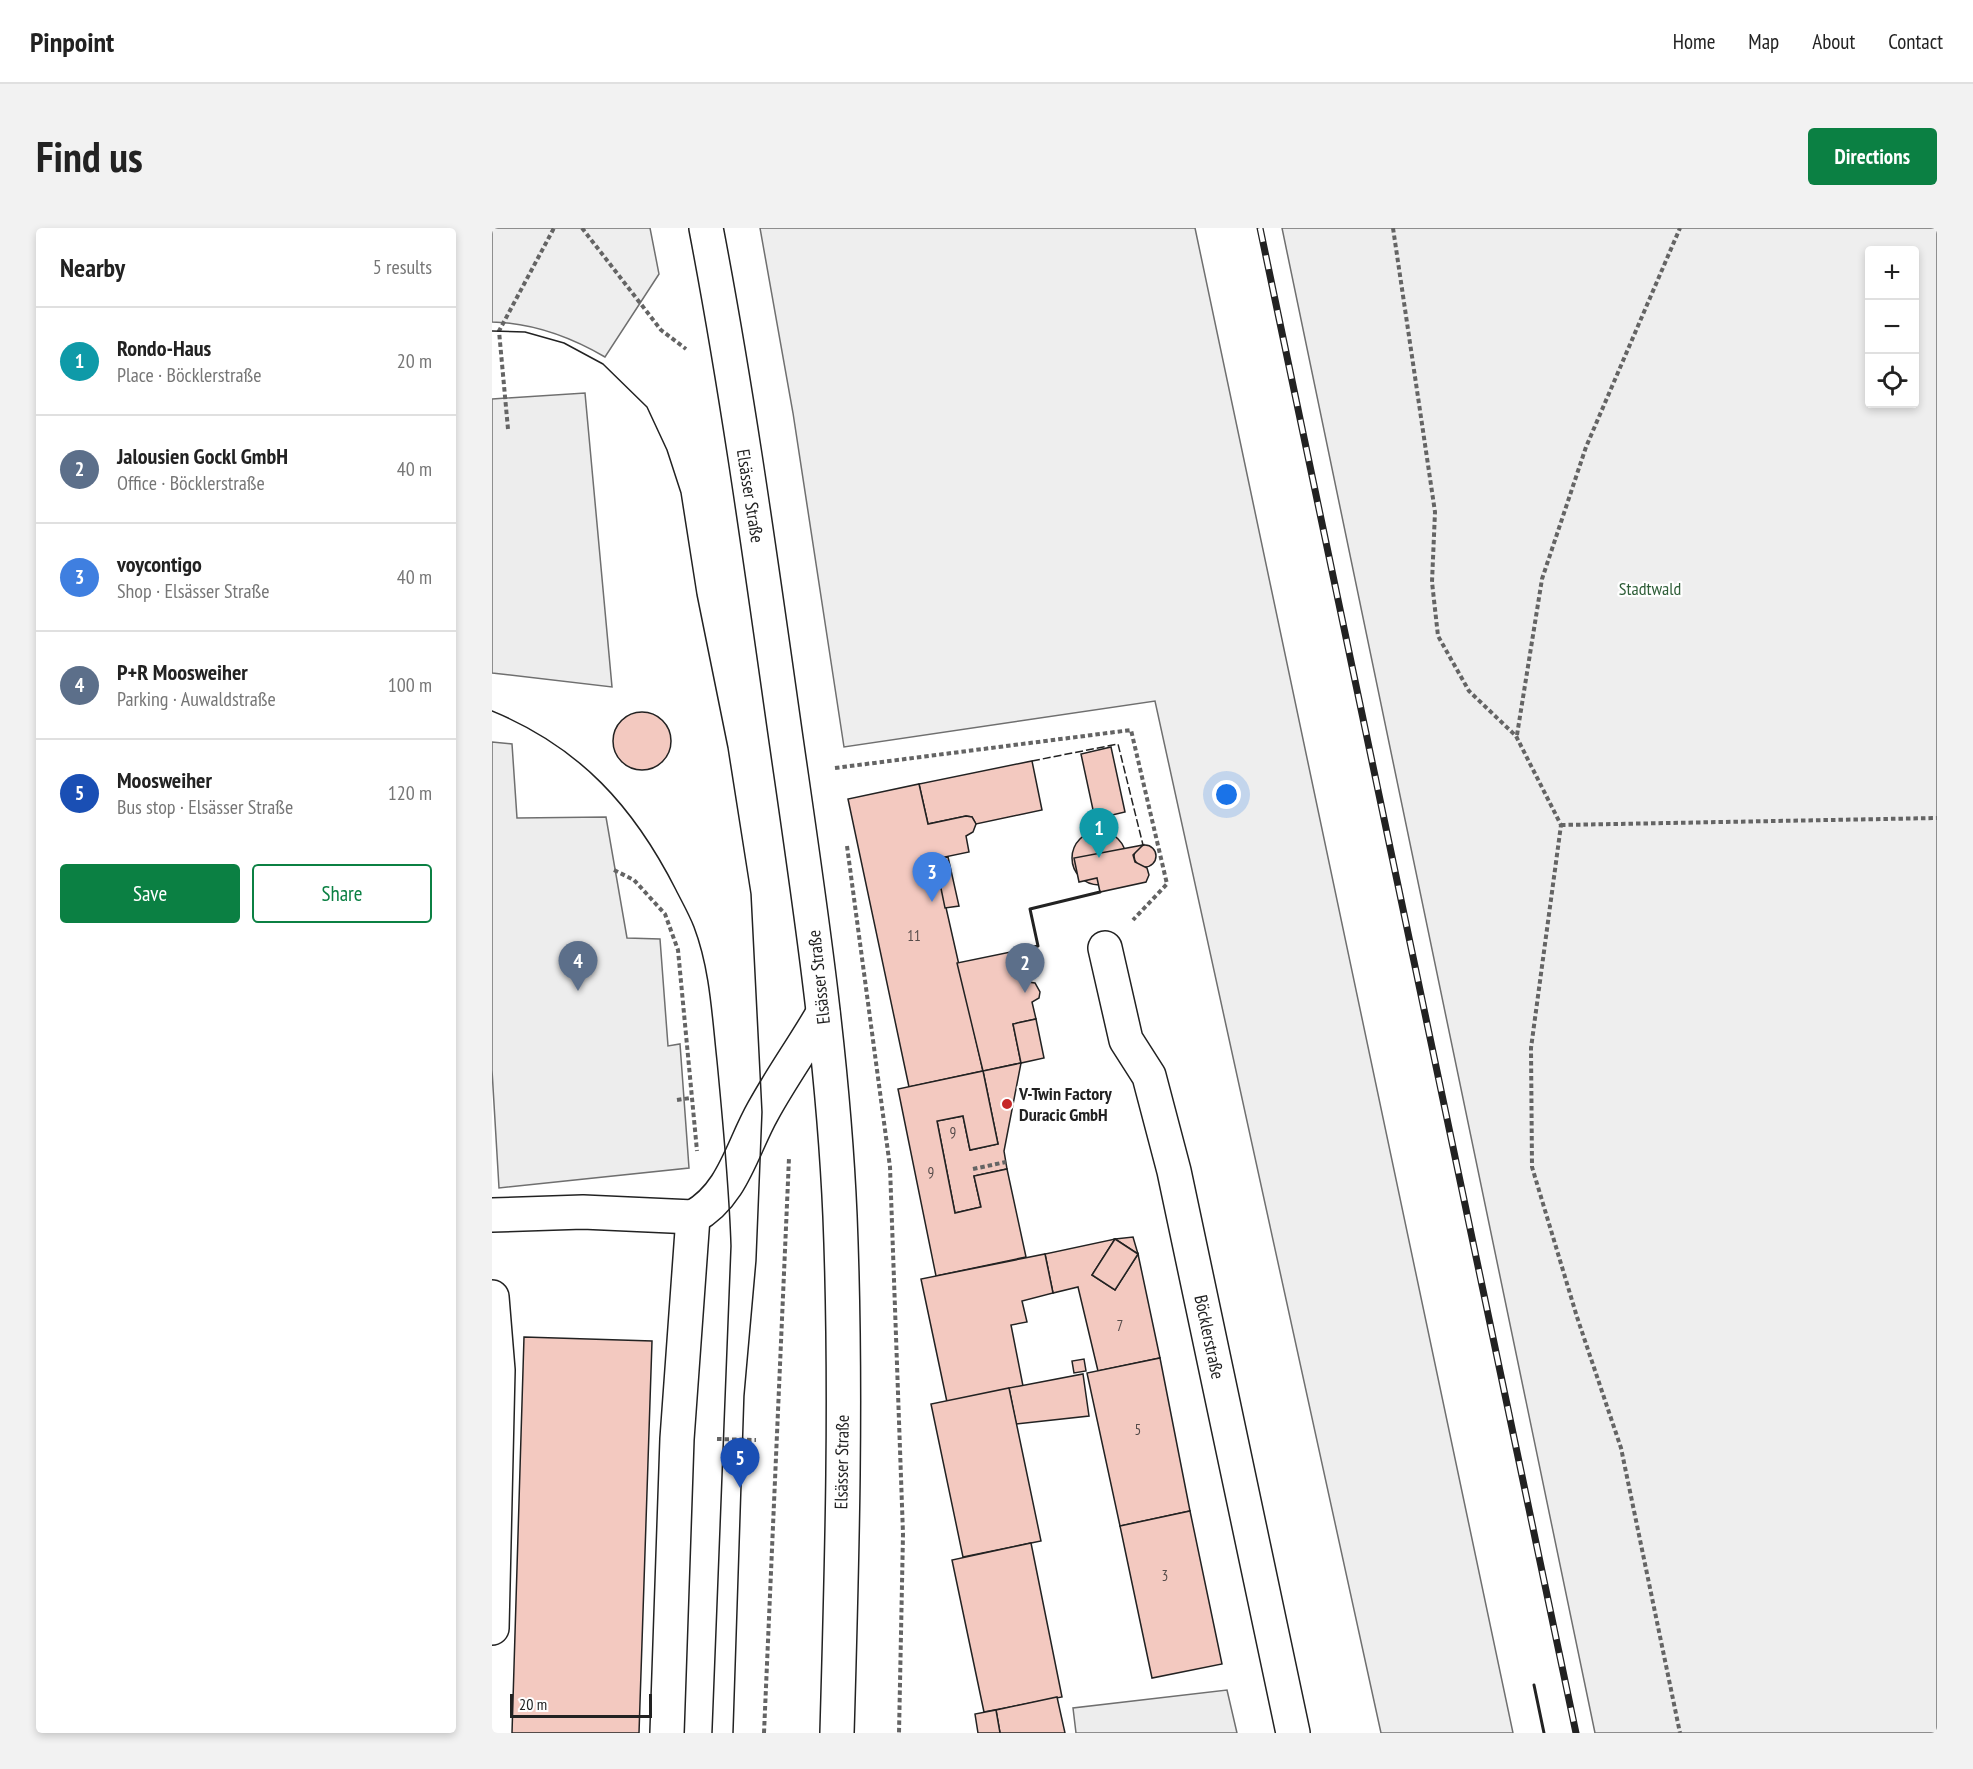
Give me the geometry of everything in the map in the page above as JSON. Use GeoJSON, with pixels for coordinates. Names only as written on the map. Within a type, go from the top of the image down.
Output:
{"type":"FeatureCollection","features":[{"type":"Feature","properties":{"kind":"main road","name":"Elsässer Straße"},"geometry":{"type":"LineString","coordinates":[[706,228],[723,317],[777,671],[823,1012],[840,1213],[842,1306],[842,1489],[837,1733]]}},
{"type":"Feature","properties":{"kind":"main road","name":"Böcklerstraße"},"geometry":{"type":"LineString","coordinates":[[1105,948],[1126,1040],[1149,1076],[1174,1171],[1293,1733]]}},
{"type":"Feature","properties":{"kind":"main road"},"geometry":{"type":"LineString","coordinates":[[667,1733],[677,1439],[699,1214],[729,1183],[762,1112],[823,1012]]}},
{"type":"Feature","properties":{"kind":"main road"},"geometry":{"type":"LineString","coordinates":[[492,1215],[583,1212],[699,1214]]}},
{"type":"Feature","properties":{"kind":"main road"},"geometry":{"type":"LineString","coordinates":[[492,1297],[498,1370],[492,1628]]}},
{"type":"Feature","properties":{"kind":"path"},"geometry":{"type":"LineString","coordinates":[[508,429],[500,331],[554,228]]}},
{"type":"Feature","properties":{"kind":"path"},"geometry":{"type":"LineString","coordinates":[[582,228],[661,330],[686,349],[688,360]]}},
{"type":"Feature","properties":{"kind":"path"},"geometry":{"type":"LineString","coordinates":[[1393,228],[1435,512],[1432,582],[1438,636],[1469,691],[1516,736],[1561,825],[1531,1048],[1532,1167],[1577,1317],[1622,1448],[1680,1733]]}},
{"type":"Feature","properties":{"kind":"path"},"geometry":{"type":"LineString","coordinates":[[1516,736],[1542,579],[1586,447],[1680,228]]}},
{"type":"Feature","properties":{"kind":"path"},"geometry":{"type":"LineString","coordinates":[[836,768],[1131,730],[1167,884],[1105,948]]}},
{"type":"Feature","properties":{"kind":"path"},"geometry":{"type":"LineString","coordinates":[[1561,825],[1937,818]]}},
{"type":"Feature","properties":{"kind":"path"},"geometry":{"type":"LineString","coordinates":[[614,870],[634,880],[665,914],[678,950],[699,1214]]}},
{"type":"Feature","properties":{"kind":"path"},"geometry":{"type":"LineString","coordinates":[[677,1100],[690,1098]]}},
{"type":"Feature","properties":{"kind":"path"},"geometry":{"type":"LineString","coordinates":[[764,1733],[789,1146]]}},
{"type":"Feature","properties":{"kind":"path"},"geometry":{"type":"LineString","coordinates":[[973,1169],[1006,1162]]}},
{"type":"Feature","properties":{"kind":"green space"},"geometry":{"type":"Polygon","coordinates":[[[492,228],[650,228],[659,274],[605,357],[550,332],[522,325],[492,322],[492,228]]]}},
{"type":"Feature","properties":{"kind":"green space"},"geometry":{"type":"Polygon","coordinates":[[[760,228],[1195,228],[1513,1733],[1381,1733],[1155,701],[844,747],[793,413],[760,228]]]}},
{"type":"Feature","properties":{"kind":"green space","name":"Stadtwald"},"geometry":{"type":"Polygon","coordinates":[[[1282,228],[1937,228],[1937,1733],[1595,1733],[1282,228]]]}},
{"type":"Feature","properties":{"kind":"shaded area"},"geometry":{"type":"Polygon","coordinates":[[[585,393],[612,687],[492,673],[492,399],[585,393]]]}},
{"type":"Feature","properties":{"kind":"shaded area"},"geometry":{"type":"Polygon","coordinates":[[[492,742],[512,744],[517,818],[606,817],[627,938],[660,939],[668,1046],[680,1044],[689,1168],[499,1188],[492,1070],[492,742]]]}},
{"type":"Feature","properties":{"kind":"shaded area"},"geometry":{"type":"Polygon","coordinates":[[[1227,1690],[1237,1733],[1076,1733],[1073,1708],[1227,1690]]]}},
{"type":"Feature","properties":{"kind":"building"},"geometry":{"type":"Polygon","coordinates":[[[642,712],[653,714],[666,725],[671,741],[669,752],[658,765],[642,770],[631,768],[618,757],[613,741],[615,730],[626,717],[642,712]]]}},
{"type":"Feature","properties":{"kind":"building"},"geometry":{"type":"Polygon","coordinates":[[[1111,747],[1125,812],[1095,819],[1081,754],[1111,747]]]}},
{"type":"Feature","properties":{"kind":"building"},"geometry":{"type":"Polygon","coordinates":[[[1032,761],[1042,810],[976,824],[972,817],[966,816],[928,824],[919,784],[1032,761]]]}},
{"type":"Feature","properties":{"kind":"building"},"geometry":{"type":"Polygon","coordinates":[[[919,784],[928,824],[966,816],[972,817],[976,824],[973,832],[966,836],[969,852],[935,859],[983,1071],[909,1087],[848,799],[919,784]]]}},
{"type":"Feature","properties":{"kind":"building"},"geometry":{"type":"Polygon","coordinates":[[[1099,831],[1109,833],[1118,839],[1124,848],[1126,858],[1124,868],[1118,877],[1109,883],[1099,885],[1089,883],[1080,877],[1074,868],[1072,858],[1074,848],[1080,839],[1089,833],[1099,831]]]}},
{"type":"Feature","properties":{"kind":"building"},"geometry":{"type":"Polygon","coordinates":[[[1143,845],[1133,855],[1135,862],[1147,868],[1149,875],[1146,882],[1100,892],[1097,878],[1079,882],[1074,858],[1143,845]]]}},
{"type":"Feature","properties":{"kind":"building"},"geometry":{"type":"Polygon","coordinates":[[[1145,845],[1153,848],[1156,856],[1153,864],[1145,867],[1137,864],[1134,856],[1137,848],[1145,845]]]}},
{"type":"Feature","properties":{"kind":"building"},"geometry":{"type":"Polygon","coordinates":[[[948,857],[959,906],[945,908],[935,859],[948,857]]]}},
{"type":"Feature","properties":{"kind":"building"},"geometry":{"type":"Polygon","coordinates":[[[1021,950],[1028,982],[1035,983],[1040,992],[1039,998],[1032,1002],[1036,1019],[1013,1024],[1021,1063],[983,1071],[957,963],[1021,950]]]}},
{"type":"Feature","properties":{"kind":"building"},"geometry":{"type":"Polygon","coordinates":[[[1036,1019],[1044,1058],[1021,1063],[1013,1024],[1036,1019]]]}},
{"type":"Feature","properties":{"kind":"building"},"geometry":{"type":"Polygon","coordinates":[[[1021,1063],[1004,1151],[1007,1169],[974,1176],[981,1207],[955,1213],[937,1121],[963,1116],[970,1150],[998,1144],[983,1071],[1021,1063]]]}},
{"type":"Feature","properties":{"kind":"building"},"geometry":{"type":"Polygon","coordinates":[[[983,1071],[998,1144],[970,1150],[963,1116],[937,1121],[955,1213],[981,1207],[974,1176],[1007,1169],[1026,1257],[936,1276],[898,1089],[983,1071]]]}},
{"type":"Feature","properties":{"kind":"building"},"geometry":{"type":"Polygon","coordinates":[[[1133,1237],[1138,1254],[1115,1239],[1133,1237]]]}},
{"type":"Feature","properties":{"kind":"building"},"geometry":{"type":"Polygon","coordinates":[[[1115,1239],[1092,1275],[1115,1290],[1138,1254],[1160,1358],[1098,1371],[1078,1287],[1053,1293],[1045,1254],[1115,1239]]]}},
{"type":"Feature","properties":{"kind":"building"},"geometry":{"type":"Polygon","coordinates":[[[1115,1239],[1138,1254],[1115,1290],[1092,1275],[1115,1239]]]}},
{"type":"Feature","properties":{"kind":"building"},"geometry":{"type":"Polygon","coordinates":[[[1045,1254],[1053,1293],[1022,1301],[1027,1322],[1011,1325],[1023,1386],[947,1402],[921,1279],[1045,1254]]]}},
{"type":"Feature","properties":{"kind":"building"},"geometry":{"type":"Polygon","coordinates":[[[524,1337],[652,1341],[639,1733],[512,1733],[524,1337]]]}},
{"type":"Feature","properties":{"kind":"building"},"geometry":{"type":"Polygon","coordinates":[[[1160,1358],[1190,1511],[1120,1526],[1087,1373],[1160,1358]]]}},
{"type":"Feature","properties":{"kind":"building"},"geometry":{"type":"Polygon","coordinates":[[[1084,1359],[1086,1371],[1074,1373],[1072,1361],[1084,1359]]]}},
{"type":"Feature","properties":{"kind":"building"},"geometry":{"type":"Polygon","coordinates":[[[1083,1374],[1089,1416],[1016,1424],[1009,1388],[1083,1374]]]}},
{"type":"Feature","properties":{"kind":"building"},"geometry":{"type":"Polygon","coordinates":[[[1009,1388],[1041,1541],[963,1557],[931,1404],[1009,1388]]]}},
{"type":"Feature","properties":{"kind":"building"},"geometry":{"type":"Polygon","coordinates":[[[1190,1511],[1222,1664],[1152,1678],[1120,1526],[1190,1511]]]}},
{"type":"Feature","properties":{"kind":"building"},"geometry":{"type":"Polygon","coordinates":[[[1031,1543],[1062,1697],[984,1712],[952,1560],[1031,1543]]]}},
{"type":"Feature","properties":{"kind":"building"},"geometry":{"type":"Polygon","coordinates":[[[1057,1697],[1065,1733],[1000,1733],[996,1710],[1057,1697]]]}},
{"type":"Feature","properties":{"kind":"building"},"geometry":{"type":"Polygon","coordinates":[[[996,1710],[1000,1733],[978,1733],[975,1714],[996,1710]]]}},
{"type":"Feature","properties":{"kind":"tram line"},"geometry":{"type":"LineString","coordinates":[[492,331],[525,332],[564,343],[603,364],[647,407],[667,450],[681,493],[697,595],[728,748],[751,894],[762,1112],[756,1261],[744,1396],[733,1733]]}},
{"type":"Feature","properties":{"kind":"tram line"},"geometry":{"type":"LineString","coordinates":[[492,711],[552,742],[578,762],[623,806],[660,860],[676,890],[694,927],[704,959],[710,993],[719,1084],[731,1246],[712,1733]]}},
{"type":"Feature","properties":{"kind":"railway"},"geometry":{"type":"LineString","coordinates":[[1260,228],[1576,1733]]}},
{"type":"Feature","properties":{"kind":"fence"},"geometry":{"type":"LineString","coordinates":[[1032,761],[1118,744],[1143,845]]}},
{"type":"Feature","properties":{"kind":"wall"},"geometry":{"type":"LineString","coordinates":[[1021,950],[1038,946],[1030,909],[1100,892]]}},
{"type":"Feature","properties":{"kind":"wall"},"geometry":{"type":"LineString","coordinates":[[1534,1685],[1544,1733]]}},
{"type":"Feature","properties":{"kind":"place","name":"Rondo-Haus"},"geometry":{"type":"Point","coordinates":[1099,858]}},
{"type":"Feature","properties":{"kind":"place","name":"voycontigo"},"geometry":{"type":"Point","coordinates":[932,902]}},
{"type":"Feature","properties":{"kind":"place","name":"P+R Moosweiher"},"geometry":{"type":"Point","coordinates":[578,991]}},
{"type":"Feature","properties":{"kind":"place","name":"Jalousien Gockl GmbH"},"geometry":{"type":"Point","coordinates":[1025,993]}},
{"type":"Feature","properties":{"kind":"place","name":"V-Twin Factory Duracic GmbH"},"geometry":{"type":"Point","coordinates":[1007,1104]}},
{"type":"Feature","properties":{"kind":"place","name":"Moosweiher"},"geometry":{"type":"Point","coordinates":[740,1488]}}]}
